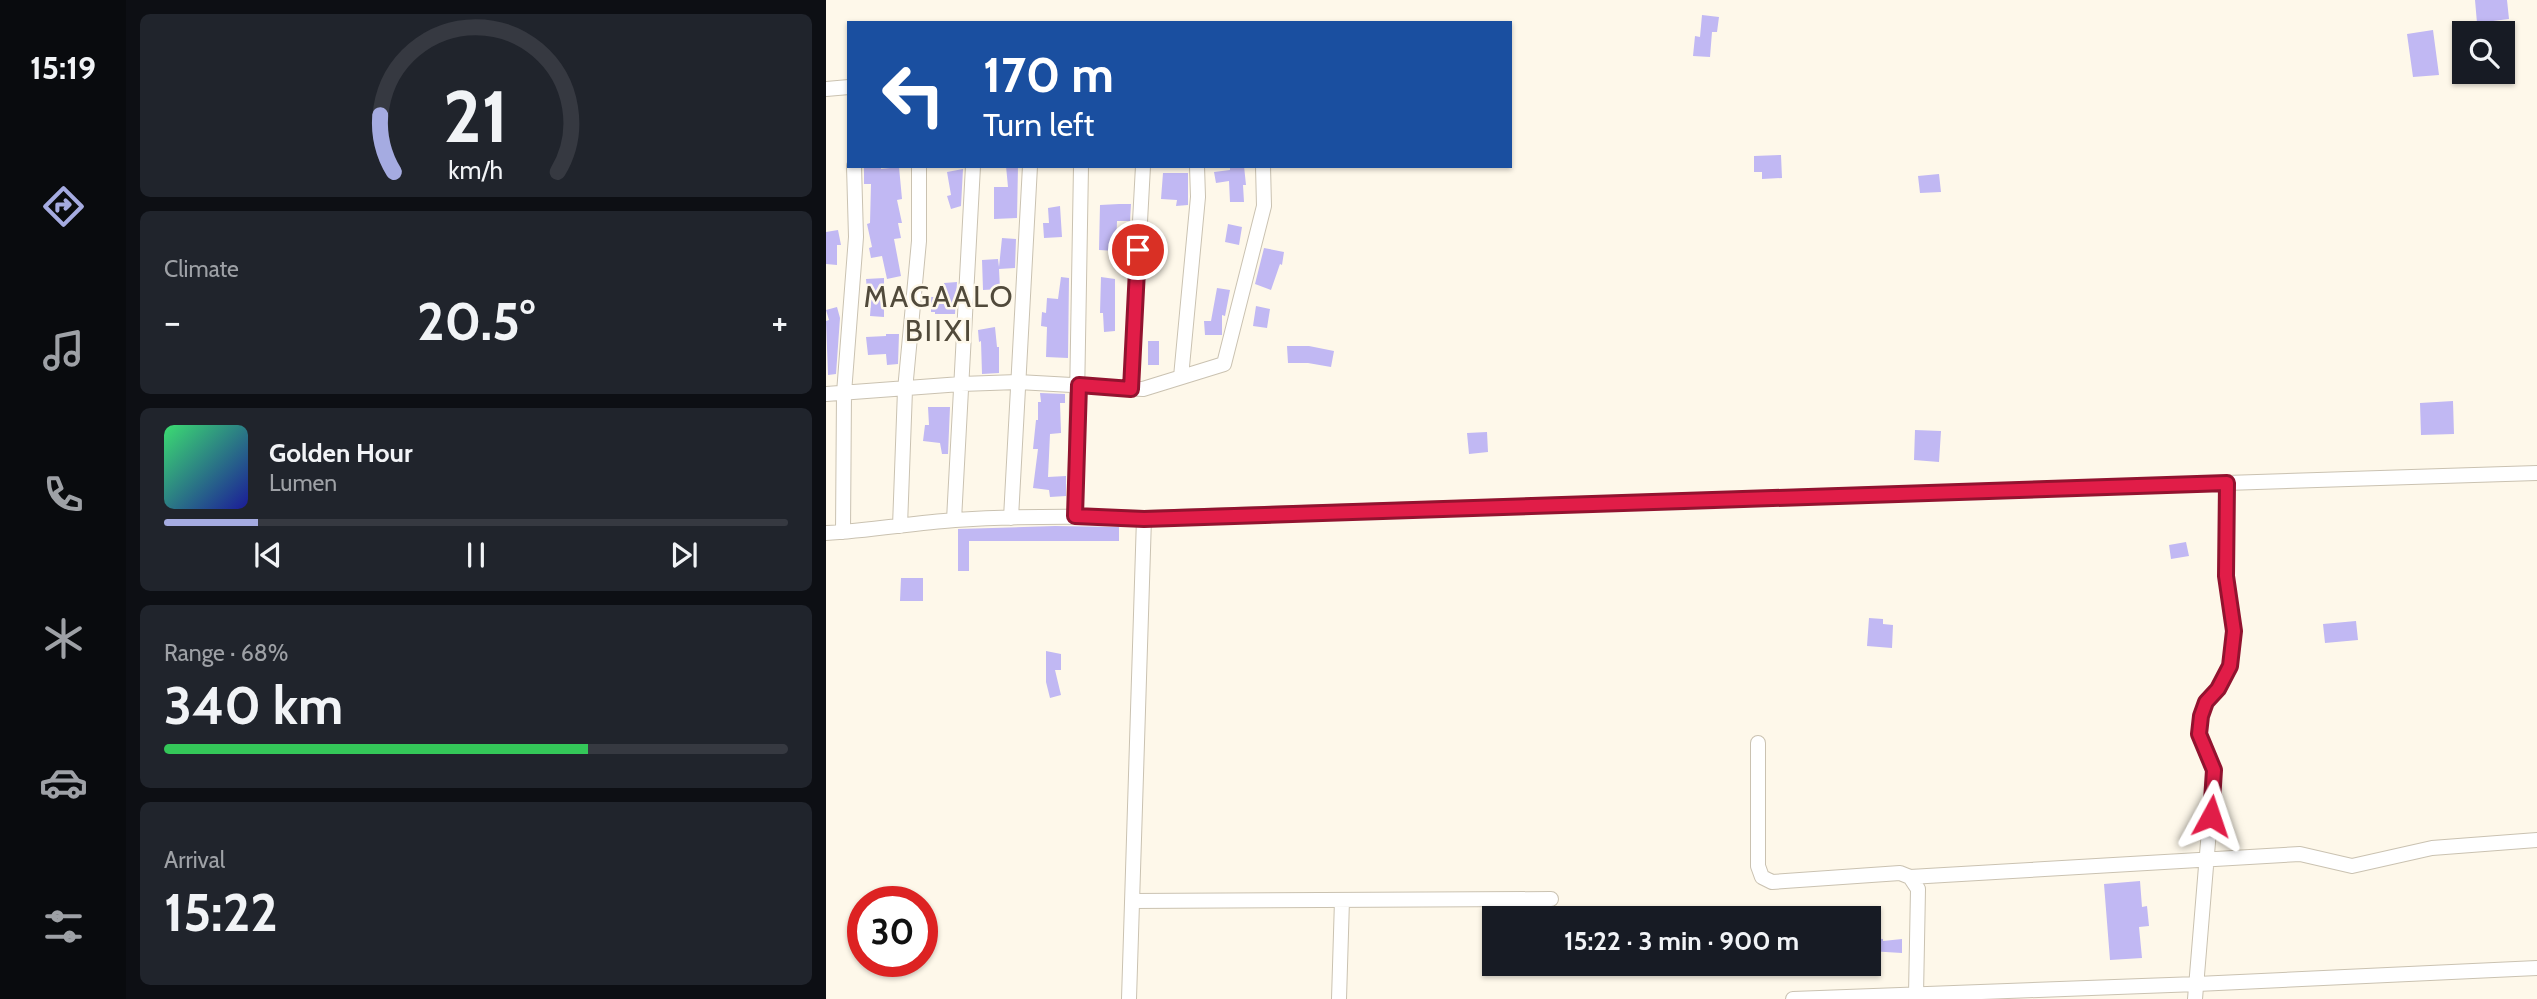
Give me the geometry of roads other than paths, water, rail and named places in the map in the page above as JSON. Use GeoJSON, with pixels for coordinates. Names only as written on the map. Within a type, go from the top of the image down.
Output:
{"type":"FeatureCollection","features":[{"type":"Feature","properties":{"kind":"street"},"geometry":{"type":"LineString","coordinates":[[826,89],[847,87]]}},
{"type":"Feature","properties":{"kind":"street"},"geometry":{"type":"LineString","coordinates":[[843,532],[844,393],[856,237],[854,168]]}},
{"type":"Feature","properties":{"kind":"street"},"geometry":{"type":"LineString","coordinates":[[900,526],[905,390],[919,241],[919,168]]}},
{"type":"Feature","properties":{"kind":"street"},"geometry":{"type":"LineString","coordinates":[[954,520],[973,168]]}},
{"type":"Feature","properties":{"kind":"street"},"geometry":{"type":"LineString","coordinates":[[1011,518],[1030,168]]}},
{"type":"Feature","properties":{"kind":"street"},"geometry":{"type":"LineString","coordinates":[[1075,516],[1081,168]]}},
{"type":"Feature","properties":{"kind":"street"},"geometry":{"type":"LineString","coordinates":[[1131,389],[1143,168]]}},
{"type":"Feature","properties":{"kind":"street"},"geometry":{"type":"LineString","coordinates":[[1181,377],[1198,197],[1197,168]]}},
{"type":"Feature","properties":{"kind":"street"},"geometry":{"type":"LineString","coordinates":[[826,394],[1018,382],[1143,389],[1224,364],[1264,206],[1263,168]]}},
{"type":"Feature","properties":{"kind":"street"},"geometry":{"type":"LineString","coordinates":[[826,533],[954,520],[1011,518],[1075,516],[1144,519],[2537,473]]}},
{"type":"Feature","properties":{"kind":"street"},"geometry":{"type":"LineString","coordinates":[[2196,992],[2214,770],[2199,734],[2206,702],[2218,689],[2230,666],[2234,631],[2226,576],[2227,483]]}},
{"type":"Feature","properties":{"kind":"street"},"geometry":{"type":"LineString","coordinates":[[1129,999],[1144,519]]}},
{"type":"Feature","properties":{"kind":"street"},"geometry":{"type":"LineString","coordinates":[[1758,743],[1758,866],[1762,877],[1772,882],[1900,873],[1910,877],[2300,854],[2352,866],[2432,848],[2537,840]]}},
{"type":"Feature","properties":{"kind":"street"},"geometry":{"type":"LineString","coordinates":[[1910,877],[1918,889],[1916,995]]}},
{"type":"Feature","properties":{"kind":"street"},"geometry":{"type":"LineString","coordinates":[[1132,901],[1551,899]]}},
{"type":"Feature","properties":{"kind":"street"},"geometry":{"type":"LineString","coordinates":[[1339,999],[1342,900]]}},
{"type":"Feature","properties":{"kind":"street"},"geometry":{"type":"LineString","coordinates":[[1793,999],[2196,992],[2537,968]]}},
{"type":"Feature","properties":{"kind":"district","name":"MAGAALO BIIXI"},"geometry":{"type":"Point","coordinates":[939,313]}}]}
